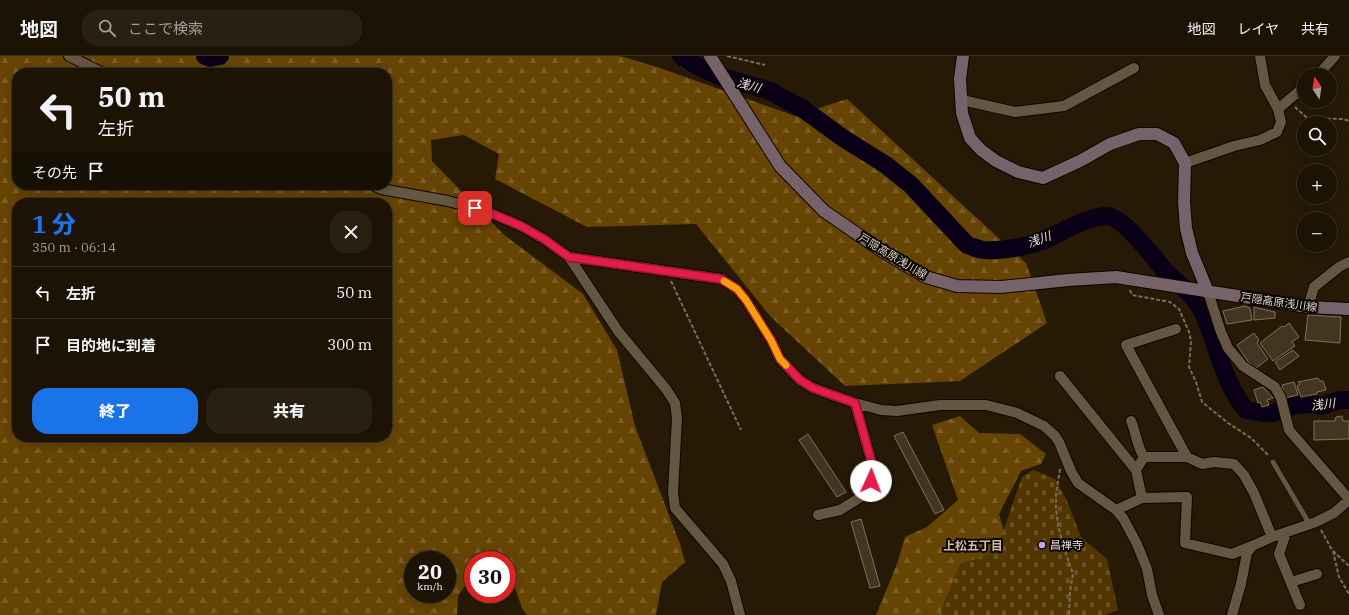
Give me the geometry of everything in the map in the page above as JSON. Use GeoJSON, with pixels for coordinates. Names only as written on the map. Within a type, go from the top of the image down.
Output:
{"type":"FeatureCollection","features":[{"type":"Feature","properties":{"kind":"main road","name":"戸隠高原浅川線"},"geometry":{"type":"LineString","coordinates":[[710,56],[780,166],[824,211],[882,251],[926,277],[957,286],[1001,287],[1116,277],[1308,307],[1349,309]]}},
{"type":"Feature","properties":{"kind":"main road"},"geometry":{"type":"LineString","coordinates":[[963,56],[960,79],[962,113],[970,138],[981,150],[996,162],[1018,172],[1042,178],[1080,161],[1110,144],[1139,134],[1157,134],[1174,143],[1185,163],[1184,202],[1186,228],[1192,254],[1204,291]]}},
{"type":"Feature","properties":{"kind":"street"},"geometry":{"type":"LineString","coordinates":[[69,56],[93,68]]}},
{"type":"Feature","properties":{"kind":"street"},"geometry":{"type":"LineString","coordinates":[[1185,163],[1234,146],[1260,140],[1276,132],[1281,122],[1278,109],[1265,86],[1260,56]]}},
{"type":"Feature","properties":{"kind":"street"},"geometry":{"type":"LineString","coordinates":[[1324,68],[1335,56]]}},
{"type":"Feature","properties":{"kind":"street"},"geometry":{"type":"LineString","coordinates":[[962,100],[1015,112],[1064,106],[1134,68]]}},
{"type":"Feature","properties":{"kind":"street"},"geometry":{"type":"LineString","coordinates":[[1278,109],[1297,93]]}},
{"type":"Feature","properties":{"kind":"street"},"geometry":{"type":"LineString","coordinates":[[387,190],[448,201],[488,212],[521,226],[544,239],[569,257],[618,330],[666,389],[675,403],[677,418],[673,492],[675,508],[723,564],[732,581],[740,615]]}},
{"type":"Feature","properties":{"kind":"street"},"geometry":{"type":"LineString","coordinates":[[569,257],[721,279],[737,289],[746,300],[771,340],[780,359],[800,380],[813,388],[855,403],[881,410],[897,411],[940,405],[986,406],[1017,413],[1044,426],[1055,436],[1078,483],[1116,510],[1123,518],[1137,544],[1147,569],[1154,601],[1159,615]]}},
{"type":"Feature","properties":{"kind":"street"},"geometry":{"type":"LineString","coordinates":[[1308,307],[1314,287],[1339,267],[1349,262]]}},
{"type":"Feature","properties":{"kind":"street"},"geometry":{"type":"LineString","coordinates":[[1116,510],[1142,498],[1187,497],[1185,542],[1232,554],[1272,537],[1313,524],[1334,512],[1349,500],[1289,430],[1281,398],[1275,387],[1243,366],[1228,348],[1204,291]]}},
{"type":"Feature","properties":{"kind":"street"},"geometry":{"type":"LineString","coordinates":[[1176,329],[1126,345],[1187,457]]}},
{"type":"Feature","properties":{"kind":"street"},"geometry":{"type":"LineString","coordinates":[[1060,376],[1136,470],[1142,498]]}},
{"type":"Feature","properties":{"kind":"street"},"geometry":{"type":"LineString","coordinates":[[818,515],[840,510],[864,495],[871,481],[873,467],[855,403]]}},
{"type":"Feature","properties":{"kind":"street"},"geometry":{"type":"LineString","coordinates":[[1131,421],[1141,453],[1144,457]]}},
{"type":"Feature","properties":{"kind":"street"},"geometry":{"type":"LineString","coordinates":[[1144,457],[1187,457],[1202,464],[1214,462],[1234,464],[1244,474],[1254,493],[1272,537]]}},
{"type":"Feature","properties":{"kind":"street"},"geometry":{"type":"LineString","coordinates":[[1136,470],[1144,457]]}},
{"type":"Feature","properties":{"kind":"street"},"geometry":{"type":"LineString","coordinates":[[1286,533],[1280,554],[1300,605]]}},
{"type":"Feature","properties":{"kind":"street"},"geometry":{"type":"LineString","coordinates":[[1232,615],[1241,584],[1247,553],[1252,546]]}},
{"type":"Feature","properties":{"kind":"street"},"geometry":{"type":"LineString","coordinates":[[1291,582],[1317,574]]}},
{"type":"Feature","properties":{"kind":"lane"},"geometry":{"type":"LineString","coordinates":[[1273,462],[1313,524]]}},
{"type":"Feature","properties":{"kind":"path"},"geometry":{"type":"LineString","coordinates":[[727,56],[765,65]]}},
{"type":"Feature","properties":{"kind":"path"},"geometry":{"type":"LineString","coordinates":[[1288,100],[1307,118],[1343,119],[1349,121]]}},
{"type":"Feature","properties":{"kind":"path"},"geometry":{"type":"LineString","coordinates":[[666,271],[741,430]]}},
{"type":"Feature","properties":{"kind":"path"},"geometry":{"type":"LineString","coordinates":[[1124,278],[1132,295],[1170,302],[1179,309],[1189,332],[1191,341],[1189,368],[1196,382],[1202,402],[1228,423],[1251,438],[1267,453],[1273,462]]}},
{"type":"Feature","properties":{"kind":"path"},"geometry":{"type":"LineString","coordinates":[[1065,455],[1059,473],[1056,494],[1058,525],[1073,574],[1070,591],[1069,615]]}},
{"type":"Feature","properties":{"kind":"path"},"geometry":{"type":"LineString","coordinates":[[1313,524],[1332,550],[1349,566]]}},
{"type":"Feature","properties":{"kind":"path"},"geometry":{"type":"LineString","coordinates":[[1332,550],[1339,576],[1349,594]]}},
{"type":"Feature","properties":{"kind":"green space"},"geometry":{"type":"Polygon","coordinates":[[[0,56],[620,56],[657,67],[795,116],[847,99],[1026,263],[1047,323],[960,381],[845,386],[771,317],[696,224],[587,227],[495,179],[499,154],[464,135],[431,140],[432,161],[503,234],[583,294],[617,350],[635,426],[680,544],[685,562],[662,582],[656,615],[527,615],[522,608],[516,591],[516,551],[464,551],[464,587],[458,596],[457,615],[0,615],[0,56]]]}},
{"type":"Feature","properties":{"kind":"green space"},"geometry":{"type":"Polygon","coordinates":[[[960,416],[979,433],[1020,434],[1046,454],[1041,464],[1021,471],[999,514],[1006,537],[1090,615],[876,615],[897,564],[905,537],[927,527],[958,500],[932,425],[960,416]]]}},
{"type":"Feature","properties":{"kind":"green space","name":"昌禅寺"},"geometry":{"type":"Polygon","coordinates":[[[1033,470],[1055,479],[1067,501],[1081,537],[1107,559],[1118,610],[1105,615],[939,615],[960,564],[984,556],[1002,535],[1022,477],[1033,470]]]}},
{"type":"Feature","properties":{"kind":"building"},"geometry":{"type":"Polygon","coordinates":[[[1245,306],[1250,308],[1252,320],[1227,324],[1223,311],[1245,306]]]}},
{"type":"Feature","properties":{"kind":"building"},"geometry":{"type":"Polygon","coordinates":[[[1254,307],[1275,312],[1275,318],[1254,320],[1254,307]]]}},
{"type":"Feature","properties":{"kind":"building"},"geometry":{"type":"Polygon","coordinates":[[[1308,315],[1341,317],[1340,343],[1305,340],[1308,315]]]}},
{"type":"Feature","properties":{"kind":"building"},"geometry":{"type":"Polygon","coordinates":[[[1289,323],[1299,337],[1292,342],[1295,346],[1273,361],[1260,343],[1282,326],[1284,327],[1289,323]]]}},
{"type":"Feature","properties":{"kind":"building"},"geometry":{"type":"Polygon","coordinates":[[[1254,333],[1259,340],[1257,343],[1268,359],[1256,368],[1249,363],[1237,345],[1254,333]]]}},
{"type":"Feature","properties":{"kind":"building"},"geometry":{"type":"Polygon","coordinates":[[[1293,350],[1299,356],[1280,370],[1275,362],[1293,350]]]}},
{"type":"Feature","properties":{"kind":"building"},"geometry":{"type":"Polygon","coordinates":[[[1318,378],[1320,381],[1323,381],[1326,390],[1317,392],[1317,394],[1301,397],[1297,386],[1300,384],[1298,382],[1318,378]]]}},
{"type":"Feature","properties":{"kind":"building"},"geometry":{"type":"Polygon","coordinates":[[[1294,382],[1298,395],[1285,398],[1282,385],[1294,382]]]}},
{"type":"Feature","properties":{"kind":"building"},"geometry":{"type":"Polygon","coordinates":[[[1263,387],[1273,398],[1267,400],[1269,405],[1262,407],[1260,402],[1258,403],[1254,390],[1263,387]]]}},
{"type":"Feature","properties":{"kind":"building"},"geometry":{"type":"Polygon","coordinates":[[[1342,416],[1343,421],[1349,421],[1349,439],[1314,440],[1314,421],[1335,421],[1336,417],[1342,416]]]}},
{"type":"Feature","properties":{"kind":"building"},"geometry":{"type":"Polygon","coordinates":[[[903,432],[944,510],[935,514],[894,436],[903,432]]]}},
{"type":"Feature","properties":{"kind":"building"},"geometry":{"type":"Polygon","coordinates":[[[808,434],[846,492],[837,497],[799,440],[808,434]]]}},
{"type":"Feature","properties":{"kind":"building"},"geometry":{"type":"Polygon","coordinates":[[[861,519],[880,586],[870,588],[851,522],[861,519]]]}},
{"type":"Feature","properties":{"kind":"waterway"},"geometry":{"type":"LineString","coordinates":[[205,56],[210,58],[220,56]]}},
{"type":"Feature","properties":{"kind":"waterway","name":"浅川"},"geometry":{"type":"LineString","coordinates":[[681,56],[699,67],[719,76],[770,91],[803,109],[843,138],[886,165],[911,185],[967,245],[985,250],[1012,248],[1038,242],[1074,225],[1098,217],[1106,216],[1121,222],[1200,307],[1231,387],[1246,410],[1273,413],[1296,405],[1310,404],[1322,406],[1340,400],[1349,400]]}},
{"type":"Feature","properties":{"kind":"slow traffic"},"geometry":{"type":"LineString","coordinates":[[724,281],[737,289],[746,300],[771,340],[780,359],[786,365]]}},
{"type":"Feature","properties":{"kind":"place","name":"昌禅寺"},"geometry":{"type":"Point","coordinates":[1042,545]}},
{"type":"Feature","properties":{"kind":"district","name":"上松五丁目"},"geometry":{"type":"Point","coordinates":[973,545]}},
{"type":"Feature","properties":{"kind":"route"},"geometry":{"type":"LineString","coordinates":[[475,208],[521,226],[544,239],[569,257],[721,279],[737,289],[746,300],[771,340],[780,359],[800,380],[813,388],[855,403],[873,467],[871,481]]}}]}
